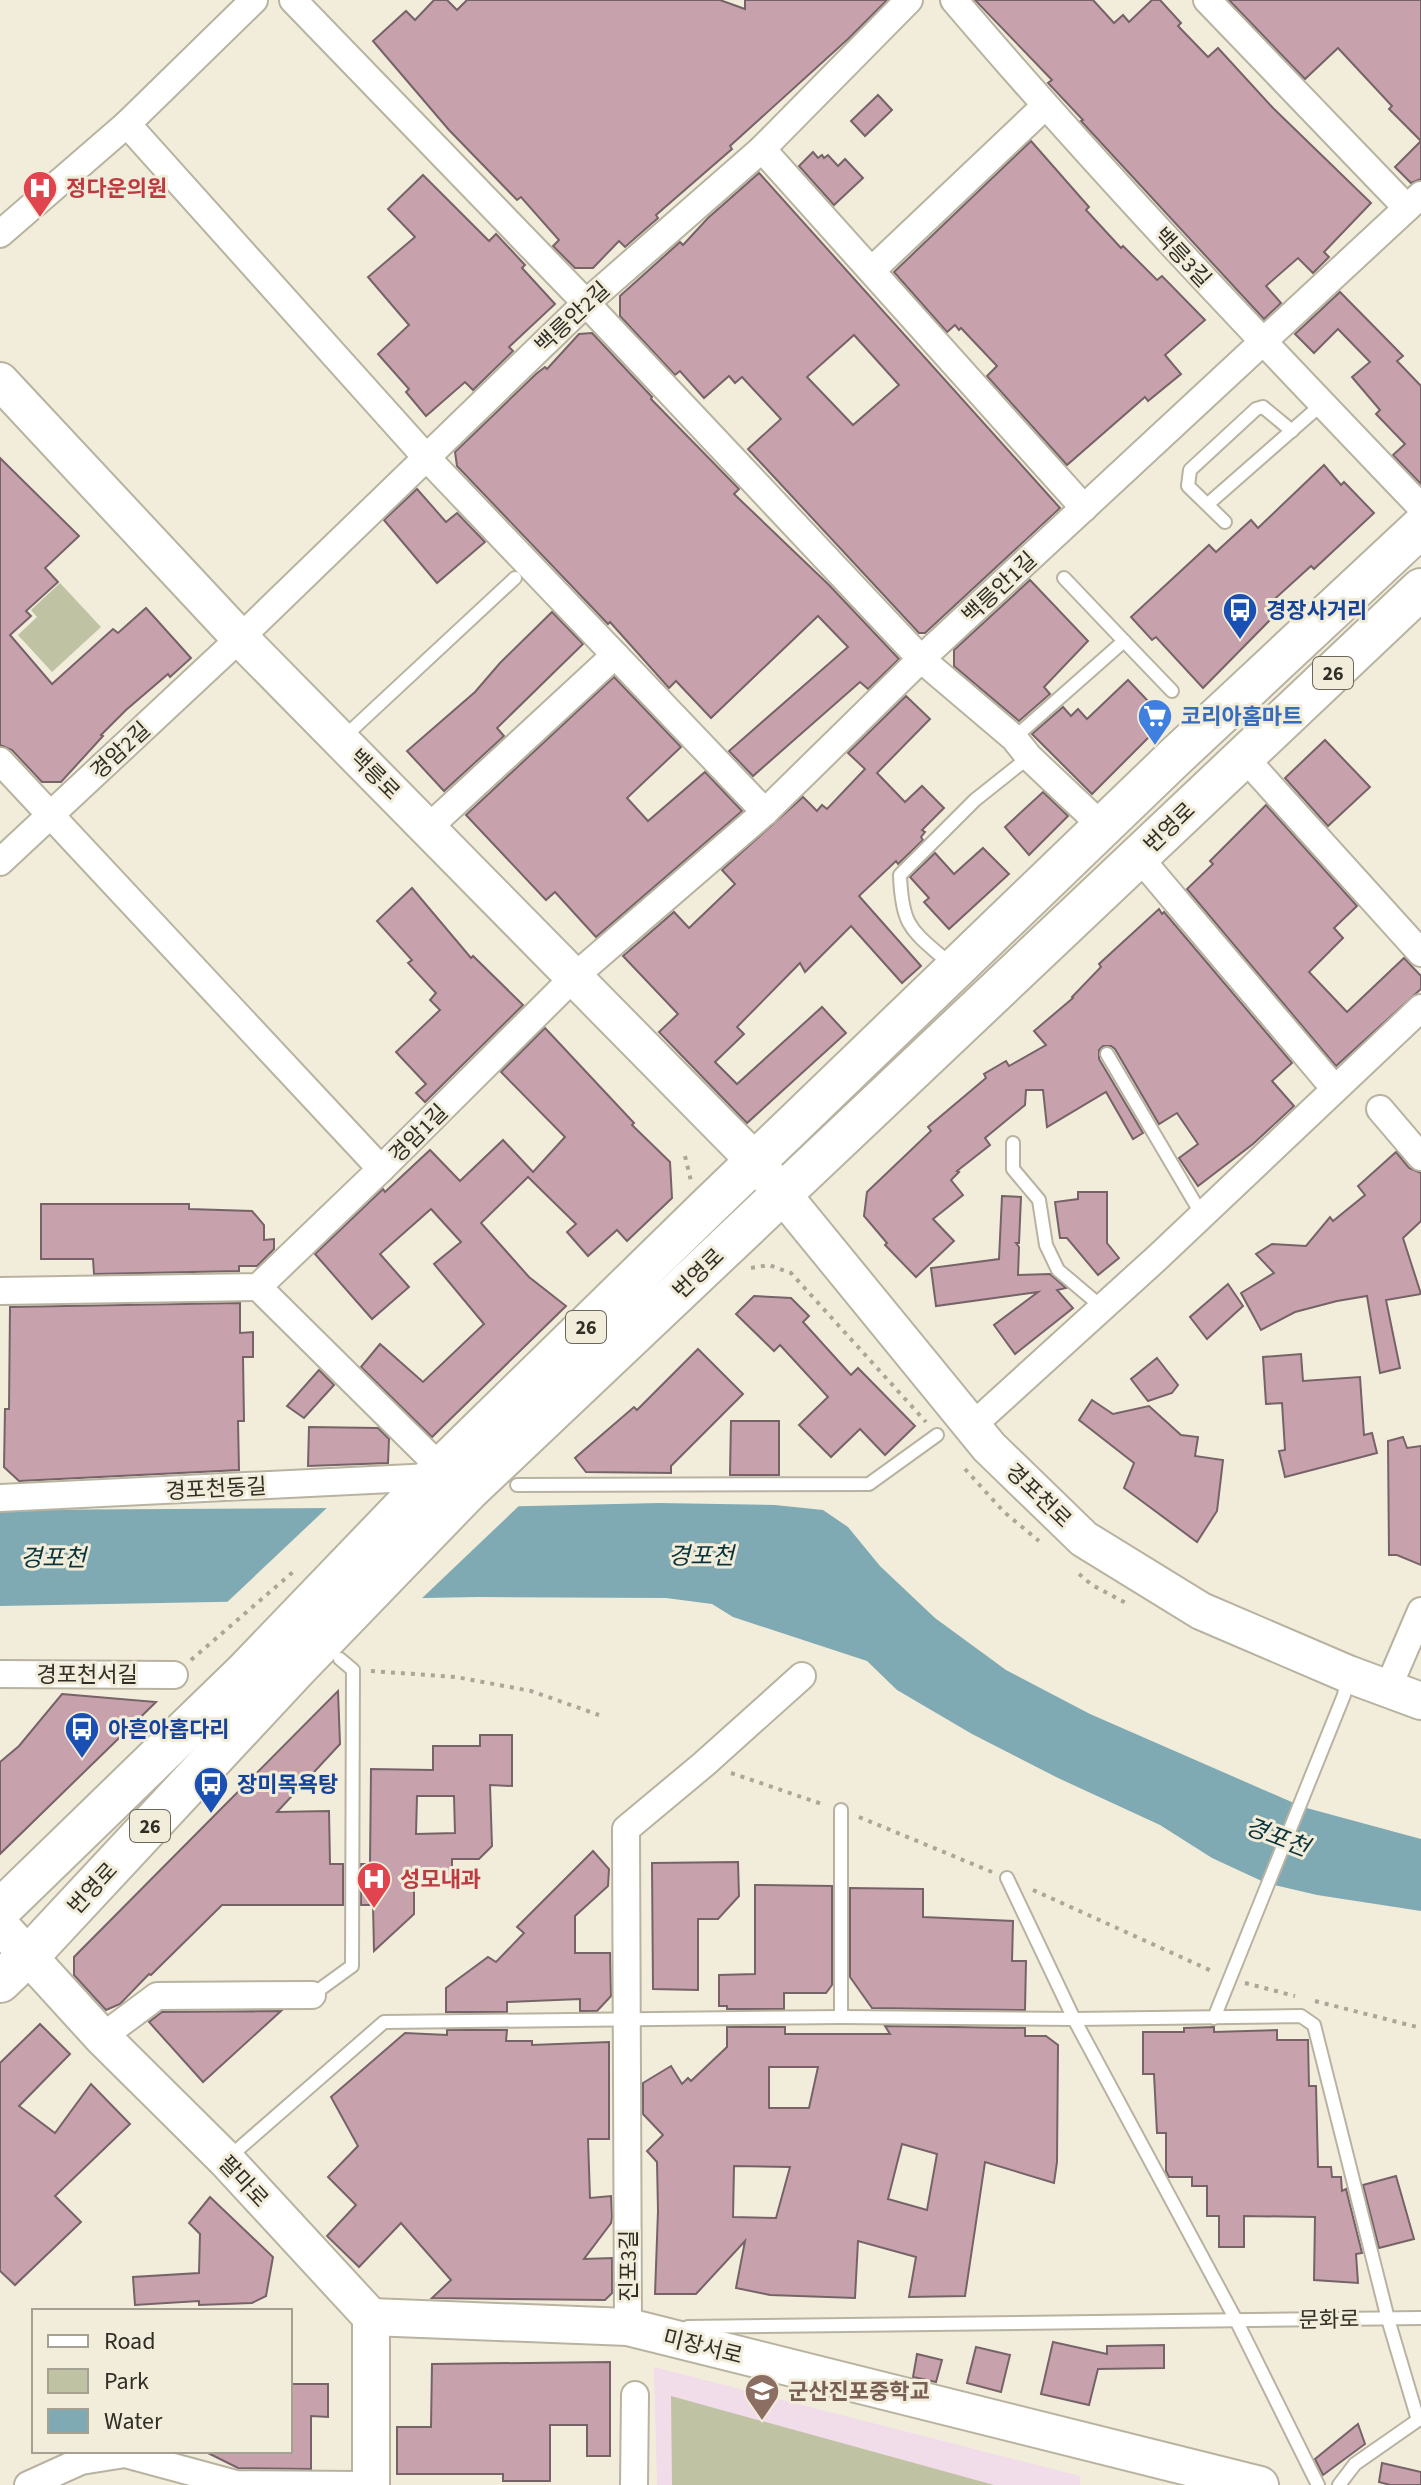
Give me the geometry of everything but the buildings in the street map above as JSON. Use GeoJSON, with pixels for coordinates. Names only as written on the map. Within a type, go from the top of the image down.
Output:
{"type":"FeatureCollection","features":[{"type":"Feature","properties":{"kind":"main road","name":"번영로"},"geometry":{"type":"LineString","coordinates":[[0,1910],[440,1483],[756,1162],[1098,831],[1421,527]]}},
{"type":"Feature","properties":{"kind":"main road","name":"번영로"},"geometry":{"type":"LineString","coordinates":[[0,1982],[29,1955],[297,1668],[440,1483],[782,1193],[1421,589]]}},
{"type":"Feature","properties":{"kind":"main road"},"geometry":{"type":"LineString","coordinates":[[1203,794],[1193,784],[1193,775],[1253,716],[1256,706],[1253,684]]}},
{"type":"Feature","properties":{"kind":"main road"},"geometry":{"type":"LineString","coordinates":[[1080,914],[1079,889],[1109,859],[1098,831]]}},
{"type":"Feature","properties":{"kind":"main road"},"geometry":{"type":"LineString","coordinates":[[885,1096],[876,1088],[875,1078],[908,1046],[912,1013]]}},
{"type":"Feature","properties":{"kind":"street"},"geometry":{"type":"LineString","coordinates":[[0,234],[127,124],[254,0]]}},
{"type":"Feature","properties":{"kind":"street"},"geometry":{"type":"LineString","coordinates":[[293,0],[586,303],[921,659],[1022,747],[1098,831]]}},
{"type":"Feature","properties":{"kind":"street","name":"백릉안2길"},"geometry":{"type":"LineString","coordinates":[[240,638],[586,303],[762,149],[909,0]]}},
{"type":"Feature","properties":{"kind":"street","name":"백릉3길"},"geometry":{"type":"LineString","coordinates":[[954,0],[1044,107],[1261,342],[1421,507]]}},
{"type":"Feature","properties":{"kind":"street"},"geometry":{"type":"LineString","coordinates":[[1207,0],[1414,202]]}},
{"type":"Feature","properties":{"kind":"street"},"geometry":{"type":"LineString","coordinates":[[872,270],[1044,107]]}},
{"type":"Feature","properties":{"kind":"street"},"geometry":{"type":"LineString","coordinates":[[127,124],[425,456],[765,812]]}},
{"type":"Feature","properties":{"kind":"street"},"geometry":{"type":"LineString","coordinates":[[762,149],[1084,508]]}},
{"type":"Feature","properties":{"kind":"street","name":"백릉안1길"},"geometry":{"type":"LineString","coordinates":[[575,976],[765,812],[921,659],[1414,202]]}},
{"type":"Feature","properties":{"kind":"street","name":"백릉로"},"geometry":{"type":"LineString","coordinates":[[0,381],[240,638],[756,1162]]}},
{"type":"Feature","properties":{"kind":"street","name":"경암2길"},"geometry":{"type":"LineString","coordinates":[[0,862],[240,638]]}},
{"type":"Feature","properties":{"kind":"street"},"geometry":{"type":"LineString","coordinates":[[428,828],[615,655]]}},
{"type":"Feature","properties":{"kind":"street"},"geometry":{"type":"LineString","coordinates":[[1244,757],[1421,953]]}},
{"type":"Feature","properties":{"kind":"street"},"geometry":{"type":"LineString","coordinates":[[0,761],[381,1169]]}},
{"type":"Feature","properties":{"kind":"street"},"geometry":{"type":"LineString","coordinates":[[1138,856],[1335,1089]]}},
{"type":"Feature","properties":{"kind":"street","name":"경암1길"},"geometry":{"type":"LineString","coordinates":[[258,1287],[575,976]]}},
{"type":"Feature","properties":{"kind":"street"},"geometry":{"type":"LineString","coordinates":[[972,1426],[1103,1308],[1421,1008]]}},
{"type":"Feature","properties":{"kind":"street"},"geometry":{"type":"LineString","coordinates":[[1380,1109],[1421,1157]]}},
{"type":"Feature","properties":{"kind":"street","name":"경포천로"},"geometry":{"type":"LineString","coordinates":[[756,1162],[989,1447],[1084,1539],[1201,1611],[1346,1684],[1388,1688],[1421,1701]]}},
{"type":"Feature","properties":{"kind":"street"},"geometry":{"type":"LineString","coordinates":[[0,1291],[258,1287],[440,1483]]}},
{"type":"Feature","properties":{"kind":"street","name":"경포천동길"},"geometry":{"type":"LineString","coordinates":[[0,1498],[440,1483]]}},
{"type":"Feature","properties":{"kind":"street"},"geometry":{"type":"LineString","coordinates":[[1388,1688],[1421,1611]]}},
{"type":"Feature","properties":{"kind":"street","name":"경포천서길"},"geometry":{"type":"LineString","coordinates":[[0,1674],[174,1675]]}},
{"type":"Feature","properties":{"kind":"street","name":"진포3길"},"geometry":{"type":"LineString","coordinates":[[628,2327],[626,1829],[802,1676]]}},
{"type":"Feature","properties":{"kind":"street","name":"팔마로"},"geometry":{"type":"LineString","coordinates":[[0,1925],[102,2037],[226,2160],[371,2317]]}},
{"type":"Feature","properties":{"kind":"street"},"geometry":{"type":"LineString","coordinates":[[102,2037],[157,1996],[312,1995]]}},
{"type":"Feature","properties":{"kind":"street"},"geometry":{"type":"LineString","coordinates":[[371,2317],[371,2485]]}},
{"type":"Feature","properties":{"kind":"street","name":"미장서로"},"geometry":{"type":"LineString","coordinates":[[371,2317],[628,2327],[1260,2485]]}},
{"type":"Feature","properties":{"kind":"street"},"geometry":{"type":"LineString","coordinates":[[634,2485],[635,2395]]}},
{"type":"Feature","properties":{"kind":"street"},"geometry":{"type":"LineString","coordinates":[[28,2485],[81,2461],[125,2454],[236,2484],[360,2485]]}},
{"type":"Feature","properties":{"kind":"lane"},"geometry":{"type":"LineString","coordinates":[[1208,504],[1322,404]]}},
{"type":"Feature","properties":{"kind":"lane"},"geometry":{"type":"LineString","coordinates":[[1225,522],[1188,486],[1190,470],[1256,409],[1263,407],[1292,431]]}},
{"type":"Feature","properties":{"kind":"lane"},"geometry":{"type":"LineString","coordinates":[[341,740],[515,578]]}},
{"type":"Feature","properties":{"kind":"lane"},"geometry":{"type":"LineString","coordinates":[[1064,578],[1172,691]]}},
{"type":"Feature","properties":{"kind":"lane"},"geometry":{"type":"LineString","coordinates":[[956,969],[910,929],[901,903],[900,875],[1124,641]]}},
{"type":"Feature","properties":{"kind":"lane"},"geometry":{"type":"LineString","coordinates":[[1107,1054],[1202,1215]]}},
{"type":"Feature","properties":{"kind":"lane"},"geometry":{"type":"LineString","coordinates":[[1013,1143],[1013,1169],[1039,1200],[1046,1245],[1058,1270],[1103,1308]]}},
{"type":"Feature","properties":{"kind":"lane"},"geometry":{"type":"LineString","coordinates":[[517,1485],[869,1484],[937,1435]]}},
{"type":"Feature","properties":{"kind":"lane"},"geometry":{"type":"LineString","coordinates":[[312,1995],[352,1966],[353,1670],[340,1659]]}},
{"type":"Feature","properties":{"kind":"lane"},"geometry":{"type":"LineString","coordinates":[[1214,2018],[1346,1684]]}},
{"type":"Feature","properties":{"kind":"lane"},"geometry":{"type":"LineString","coordinates":[[841,1810],[841,2017]]}},
{"type":"Feature","properties":{"kind":"lane"},"geometry":{"type":"LineString","coordinates":[[1007,1878],[1074,2019],[1236,2320],[1318,2485]]}},
{"type":"Feature","properties":{"kind":"lane"},"geometry":{"type":"LineString","coordinates":[[226,2160],[384,2022],[1301,2016],[1314,2025],[1388,2319],[1419,2419],[1355,2464],[1339,2485]]}},
{"type":"Feature","properties":{"kind":"lane","name":"문화로"},"geometry":{"type":"LineString","coordinates":[[1236,2320],[1421,2318]]}},
{"type":"Feature","properties":{"kind":"lane","name":"진포3길"},"geometry":{"type":"LineString","coordinates":[[628,2327],[1236,2320]]}},
{"type":"Feature","properties":{"kind":"path"},"geometry":{"type":"LineString","coordinates":[[745,1269],[769,1265],[791,1273],[937,1435]]}},
{"type":"Feature","properties":{"kind":"path"},"geometry":{"type":"LineString","coordinates":[[174,1675],[293,1572]]}},
{"type":"Feature","properties":{"kind":"path"},"geometry":{"type":"LineString","coordinates":[[353,1670],[456,1677],[531,1691],[599,1715]]}},
{"type":"Feature","properties":{"kind":"path"},"geometry":{"type":"LineString","coordinates":[[704,1764],[841,1810],[1007,1878],[1230,1979],[1421,2028]]}},
{"type":"Feature","properties":{"kind":"shaded area","name":"군산진포중학교"},"geometry":{"type":"Polygon","coordinates":[[[654,2367],[1080,2476],[1080,2485],[657,2485],[654,2367]]]}},
{"type":"Feature","properties":{"kind":"green space"},"geometry":{"type":"Polygon","coordinates":[[[60,583],[101,627],[52,672],[18,635],[37,617],[31,610],[60,583]]]}},
{"type":"Feature","properties":{"kind":"green space"},"geometry":{"type":"Polygon","coordinates":[[[671,2396],[994,2485],[672,2485],[671,2396]]]}},
{"type":"Feature","properties":{"kind":"water","name":"경포천"},"geometry":{"type":"Polygon","coordinates":[[[659,1503],[775,1505],[823,1510],[848,1527],[880,1566],[935,1618],[1006,1670],[1090,1714],[1303,1807],[1421,1839],[1421,1911],[1317,1895],[1266,1883],[1212,1858],[1160,1825],[972,1734],[897,1690],[867,1661],[733,1617],[712,1604],[666,1598],[477,1597],[0,1606],[0,1510],[659,1503]]]}},
{"type":"Feature","properties":{"kind":"pier"},"geometry":{"type":"Polygon","coordinates":[[[522,1503],[418,1602],[222,1607],[330,1505],[522,1503]]]}},
{"type":"Feature","properties":{"kind":"place","name":"정다운의원"},"geometry":{"type":"Point","coordinates":[40,219]}},
{"type":"Feature","properties":{"kind":"place","name":"경장사거리"},"geometry":{"type":"Point","coordinates":[1240,641]}},
{"type":"Feature","properties":{"kind":"place","name":"코리아홈마트"},"geometry":{"type":"Point","coordinates":[1155,747]}},
{"type":"Feature","properties":{"kind":"place","name":"아흔아홉다리"},"geometry":{"type":"Point","coordinates":[82,1760]}},
{"type":"Feature","properties":{"kind":"place","name":"장미목욕탕"},"geometry":{"type":"Point","coordinates":[211,1815]}},
{"type":"Feature","properties":{"kind":"place","name":"성모내과"},"geometry":{"type":"Point","coordinates":[374,1910]}},
{"type":"Feature","properties":{"kind":"place","name":"군산진포중학교"},"geometry":{"type":"Point","coordinates":[762,2422]}}]}
